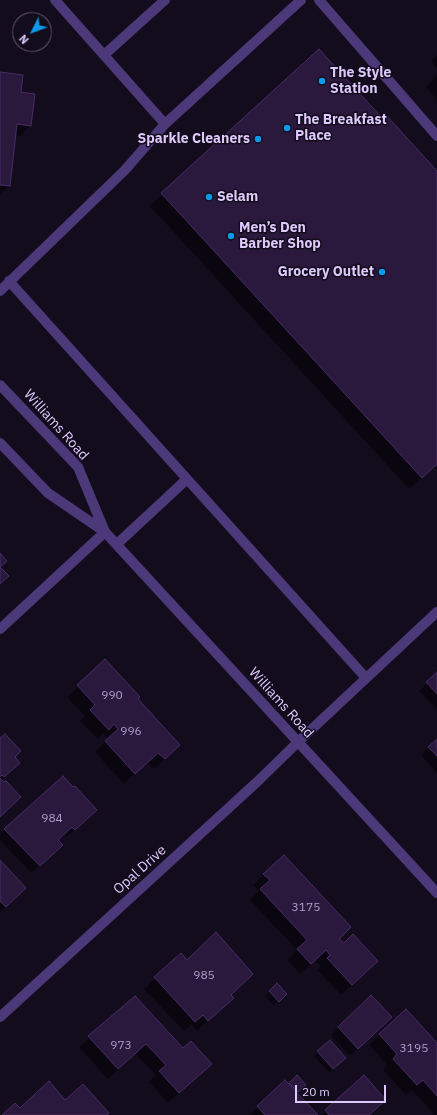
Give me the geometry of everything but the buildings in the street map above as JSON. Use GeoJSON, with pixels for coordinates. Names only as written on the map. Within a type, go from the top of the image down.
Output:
{"type":"FeatureCollection","features":[{"type":"Feature","properties":{"kind":"street"},"geometry":{"type":"LineString","coordinates":[[55,0],[165,124]]}},
{"type":"Feature","properties":{"kind":"street"},"geometry":{"type":"LineString","coordinates":[[104,55],[165,0]]}},
{"type":"Feature","properties":{"kind":"street"},"geometry":{"type":"LineString","coordinates":[[0,290],[125,170],[165,124],[301,0]]}},
{"type":"Feature","properties":{"kind":"street"},"geometry":{"type":"LineString","coordinates":[[319,0],[437,136]]}},
{"type":"Feature","properties":{"kind":"street"},"geometry":{"type":"LineString","coordinates":[[9,282],[366,678]]}},
{"type":"Feature","properties":{"kind":"street","name":"Williams Road"},"geometry":{"type":"LineString","coordinates":[[0,385],[78,467],[105,532]]}},
{"type":"Feature","properties":{"kind":"street","name":"Williams Road"},"geometry":{"type":"LineString","coordinates":[[0,443],[48,493],[105,532],[117,544],[437,893]]}},
{"type":"Feature","properties":{"kind":"street"},"geometry":{"type":"LineString","coordinates":[[117,544],[187,479]]}},
{"type":"Feature","properties":{"kind":"street"},"geometry":{"type":"LineString","coordinates":[[0,629],[105,532]]}},
{"type":"Feature","properties":{"kind":"street","name":"Opal Drive"},"geometry":{"type":"LineString","coordinates":[[0,1017],[255,784],[437,612]]}},
{"type":"Feature","properties":{"kind":"place","name":"The Style Station"},"geometry":{"type":"Point","coordinates":[322,81]}},
{"type":"Feature","properties":{"kind":"place","name":"The Breakfast Place"},"geometry":{"type":"Point","coordinates":[287,128]}},
{"type":"Feature","properties":{"kind":"place","name":"Sparkle Cleaners"},"geometry":{"type":"Point","coordinates":[258,139]}},
{"type":"Feature","properties":{"kind":"place","name":"Selam"},"geometry":{"type":"Point","coordinates":[209,197]}},
{"type":"Feature","properties":{"kind":"place","name":"Men’s Den Barber Shop"},"geometry":{"type":"Point","coordinates":[231,236]}},
{"type":"Feature","properties":{"kind":"place","name":"Grocery Outlet"},"geometry":{"type":"Point","coordinates":[382,272]}}]}
